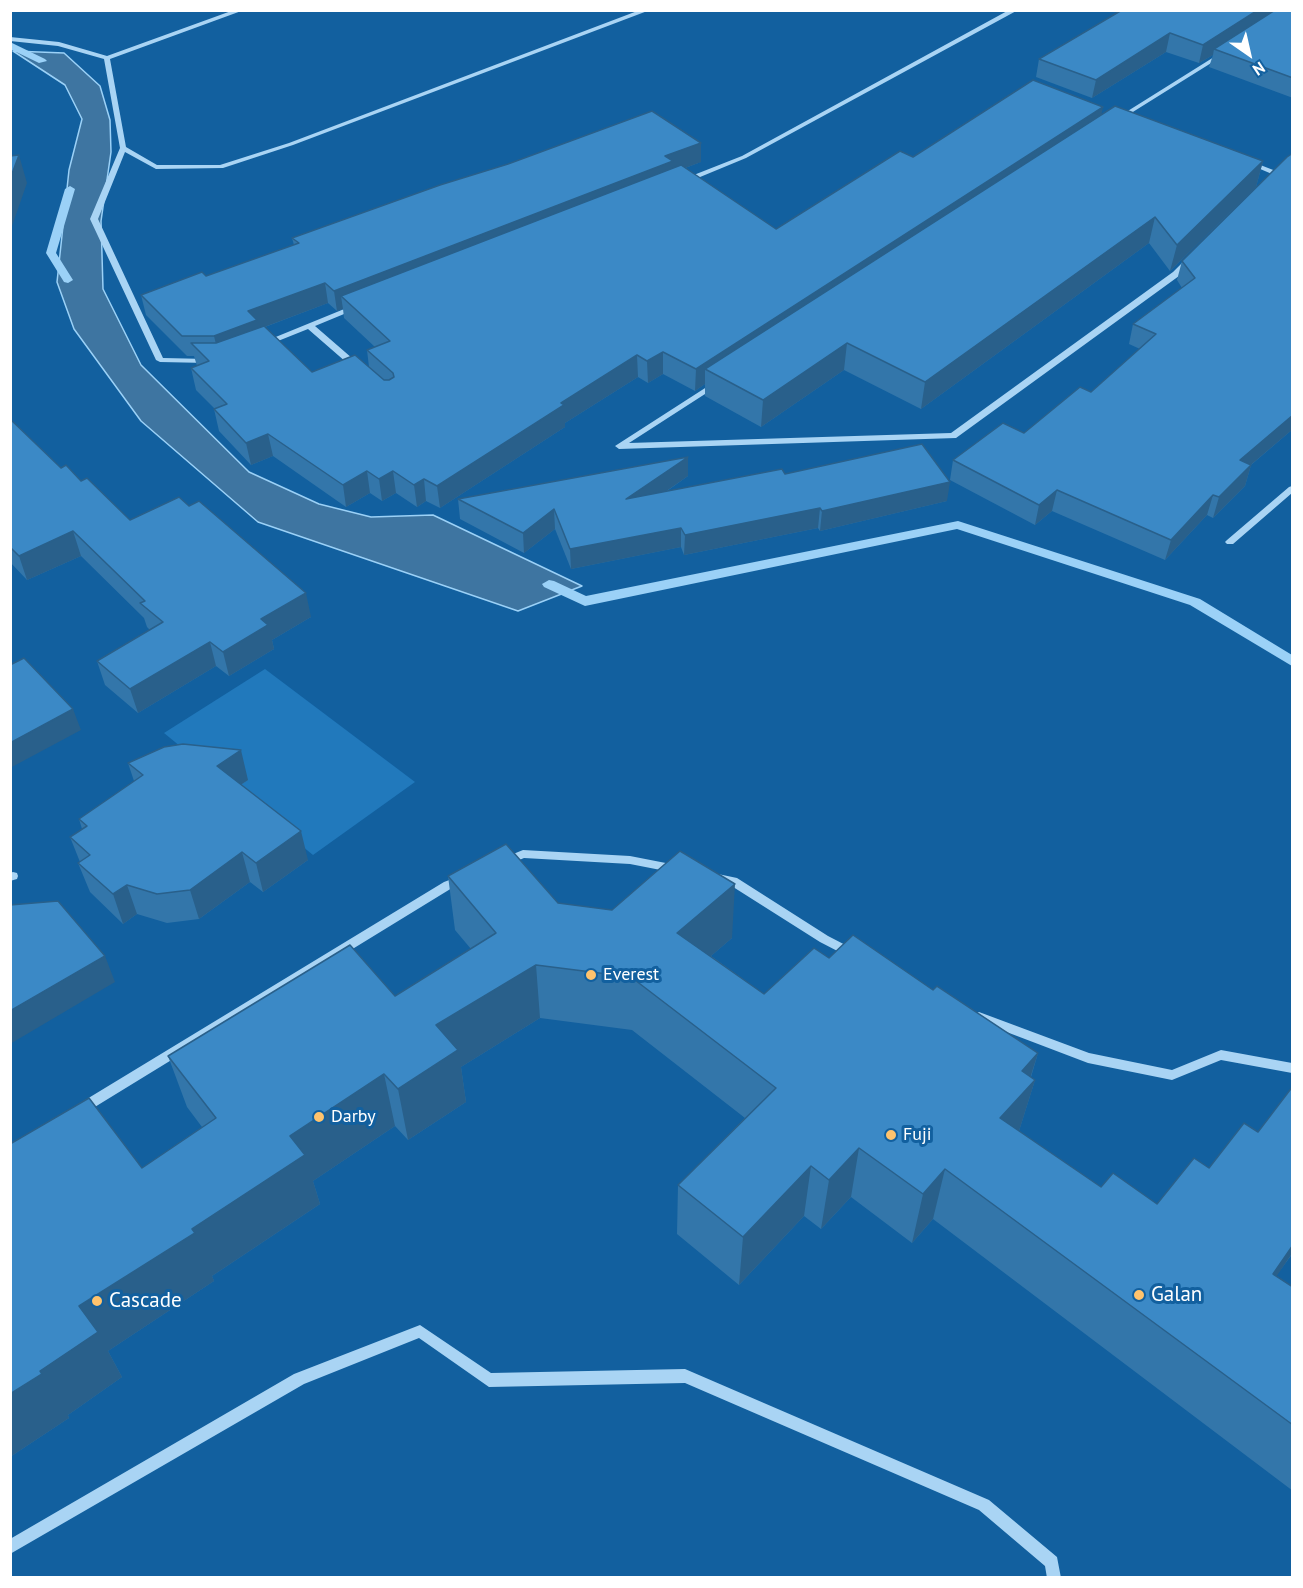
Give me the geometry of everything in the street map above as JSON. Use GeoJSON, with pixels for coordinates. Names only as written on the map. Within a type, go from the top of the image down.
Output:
{"type":"FeatureCollection","features":[{"type":"Feature","properties":{"kind":"street"},"geometry":{"type":"LineString","coordinates":[[10,39],[59,44],[107,58],[241,10]]}},
{"type":"Feature","properties":{"kind":"street"},"geometry":{"type":"LineString","coordinates":[[123,148],[156,167],[221,167],[291,144],[647,10]]}},
{"type":"Feature","properties":{"kind":"street"},"geometry":{"type":"LineString","coordinates":[[677,183],[744,157],[1015,10]]}},
{"type":"Feature","properties":{"kind":"street"},"geometry":{"type":"LineString","coordinates":[[1115,121],[1233,47]]}},
{"type":"Feature","properties":{"kind":"street"},"geometry":{"type":"LineString","coordinates":[[107,58],[123,148],[94,219],[160,360],[220,361]]}},
{"type":"Feature","properties":{"kind":"street"},"geometry":{"type":"LineString","coordinates":[[1125,115],[1136,119]]}},
{"type":"Feature","properties":{"kind":"street"},"geometry":{"type":"LineString","coordinates":[[1244,160],[1276,173],[1268,181]]}},
{"type":"Feature","properties":{"kind":"street"},"geometry":{"type":"LineString","coordinates":[[728,375],[619,446],[953,436],[1176,274],[1193,258]]}},
{"type":"Feature","properties":{"kind":"street"},"geometry":{"type":"LineString","coordinates":[[260,345],[366,304]]}},
{"type":"Feature","properties":{"kind":"street"},"geometry":{"type":"LineString","coordinates":[[310,326],[367,376]]}},
{"type":"Feature","properties":{"kind":"street"},"geometry":{"type":"LineString","coordinates":[[1230,542],[1293,489]]}},
{"type":"Feature","properties":{"kind":"street"},"geometry":{"type":"LineString","coordinates":[[491,867],[524,855],[630,860],[687,872]]}},
{"type":"Feature","properties":{"kind":"street"},"geometry":{"type":"LineString","coordinates":[[72,1114],[448,885],[469,876]]}},
{"type":"Feature","properties":{"kind":"street"},"geometry":{"type":"LineString","coordinates":[[710,876],[733,881],[824,939],[867,961]]}},
{"type":"Feature","properties":{"kind":"street"},"geometry":{"type":"LineString","coordinates":[[963,1009],[1088,1058],[1172,1075],[1221,1055],[1292,1068]]}},
{"type":"Feature","properties":{"kind":"street"},"geometry":{"type":"LineString","coordinates":[[10,1547],[299,1380],[420,1331],[489,1380],[686,1376],[984,1505],[1052,1562],[1054,1578]]}},
{"type":"Feature","properties":{"kind":"shaded area"},"geometry":{"type":"Polygon","coordinates":[[[13,51],[64,53],[100,86],[110,120],[111,152],[101,221],[103,289],[141,365],[249,472],[319,504],[371,517],[433,515],[582,586],[518,611],[258,522],[141,421],[74,329],[57,282],[69,170],[82,119],[65,85],[13,51]]]}},
{"type":"Feature","properties":{"kind":"shaded area"},"geometry":{"type":"Polygon","coordinates":[[[265,669],[415,782],[313,855],[164,733],[265,669]]]}},
{"type":"Feature","properties":{"kind":"building"},"geometry":{"type":"Polygon","coordinates":[[[1122,10],[1258,10],[1203,45],[1170,33],[1096,80],[1039,59],[1122,10]]]}},
{"type":"Feature","properties":{"kind":"building"},"geometry":{"type":"Polygon","coordinates":[[[1275,10],[1293,10],[1293,78],[1214,49],[1275,10]]]}},
{"type":"Feature","properties":{"kind":"building"},"geometry":{"type":"Polygon","coordinates":[[[1033,80],[1103,107],[696,369],[663,352],[647,361],[637,355],[561,403],[564,405],[437,486],[424,479],[414,485],[393,471],[379,479],[367,471],[343,485],[268,434],[246,443],[214,409],[227,404],[191,368],[209,361],[191,343],[216,343],[264,326],[312,372],[355,355],[384,380],[389,380],[394,377],[393,373],[367,350],[390,341],[341,296],[681,165],[776,229],[900,151],[913,157],[1033,80]]]}},
{"type":"Feature","properties":{"kind":"building"},"geometry":{"type":"Polygon","coordinates":[[[1115,106],[1263,161],[1177,245],[1155,217],[925,382],[847,343],[763,400],[705,369],[1115,106]]]}},
{"type":"Feature","properties":{"kind":"building"},"geometry":{"type":"Polygon","coordinates":[[[652,111],[701,143],[665,156],[673,161],[334,291],[325,283],[248,311],[257,320],[214,336],[182,336],[141,295],[202,272],[206,276],[299,243],[292,238],[440,185],[508,164],[652,111]]]}},
{"type":"Feature","properties":{"kind":"building"},"geometry":{"type":"Polygon","coordinates":[[[1293,153],[1293,415],[1240,460],[1251,465],[1219,497],[1213,495],[1171,540],[1057,490],[1039,505],[953,460],[1003,423],[1024,433],[1080,387],[1091,392],[1156,334],[1133,324],[1195,278],[1182,261],[1293,153]]]}},
{"type":"Feature","properties":{"kind":"building"},"geometry":{"type":"Polygon","coordinates":[[[19,155],[10,179],[10,156],[19,155]]]}},
{"type":"Feature","properties":{"kind":"building"},"geometry":{"type":"Polygon","coordinates":[[[10,419],[61,468],[66,465],[81,481],[87,478],[130,520],[179,497],[189,506],[199,501],[306,593],[261,619],[268,625],[223,652],[210,642],[130,689],[97,661],[163,622],[140,603],[145,601],[73,531],[19,556],[10,547],[10,419]]]}},
{"type":"Feature","properties":{"kind":"building"},"geometry":{"type":"Polygon","coordinates":[[[922,444],[950,482],[822,511],[820,508],[685,535],[681,528],[570,549],[554,509],[523,533],[458,499],[688,457],[626,499],[782,469],[785,474],[922,444]]]}},
{"type":"Feature","properties":{"kind":"building"},"geometry":{"type":"Polygon","coordinates":[[[24,658],[73,709],[10,743],[10,665],[24,658]]]}},
{"type":"Feature","properties":{"kind":"building"},"geometry":{"type":"Polygon","coordinates":[[[183,744],[241,750],[217,766],[301,831],[256,863],[242,852],[190,890],[157,894],[127,885],[113,894],[78,863],[90,855],[70,837],[87,826],[79,819],[143,775],[128,763],[164,747],[183,744]]]}},
{"type":"Feature","properties":{"kind":"building"},"geometry":{"type":"Polygon","coordinates":[[[506,844],[558,903],[612,910],[680,851],[735,884],[677,933],[764,994],[814,948],[829,958],[853,935],[933,990],[937,986],[1038,1053],[1022,1071],[1035,1080],[1000,1118],[1101,1187],[1113,1173],[1157,1204],[1194,1158],[1209,1168],[1244,1123],[1258,1132],[1293,1086],[1293,1245],[1273,1274],[1293,1287],[1293,1425],[945,1169],[923,1194],[859,1148],[829,1180],[811,1166],[743,1237],[678,1185],[776,1088],[631,977],[536,965],[436,1025],[458,1050],[398,1089],[384,1074],[290,1136],[305,1155],[192,1229],[195,1233],[79,1306],[98,1332],[40,1371],[42,1374],[10,1394],[10,1144],[89,1098],[142,1168],[216,1118],[168,1056],[350,945],[395,996],[496,933],[448,876],[506,844]]]}},
{"type":"Feature","properties":{"kind":"building"},"geometry":{"type":"Polygon","coordinates":[[[58,901],[105,956],[10,1011],[10,905],[58,901]]]}},
{"type":"Feature","properties":{"kind":"waterway"},"geometry":{"type":"LineString","coordinates":[[10,45],[42,61]]}},
{"type":"Feature","properties":{"kind":"waterway"},"geometry":{"type":"LineString","coordinates":[[68,280],[51,253],[70,189]]}},
{"type":"Feature","properties":{"kind":"waterway"},"geometry":{"type":"LineString","coordinates":[[549,584],[585,601],[958,525],[1195,602],[1292,661]]}},
{"type":"Feature","properties":{"kind":"place","name":"Everest"},"geometry":{"type":"Point","coordinates":[591,975]}},
{"type":"Feature","properties":{"kind":"place","name":"Darby"},"geometry":{"type":"Point","coordinates":[319,1117]}},
{"type":"Feature","properties":{"kind":"place","name":"Fuji"},"geometry":{"type":"Point","coordinates":[891,1135]}},
{"type":"Feature","properties":{"kind":"place","name":"Galan"},"geometry":{"type":"Point","coordinates":[1139,1295]}},
{"type":"Feature","properties":{"kind":"place","name":"Cascade"},"geometry":{"type":"Point","coordinates":[97,1301]}}]}
